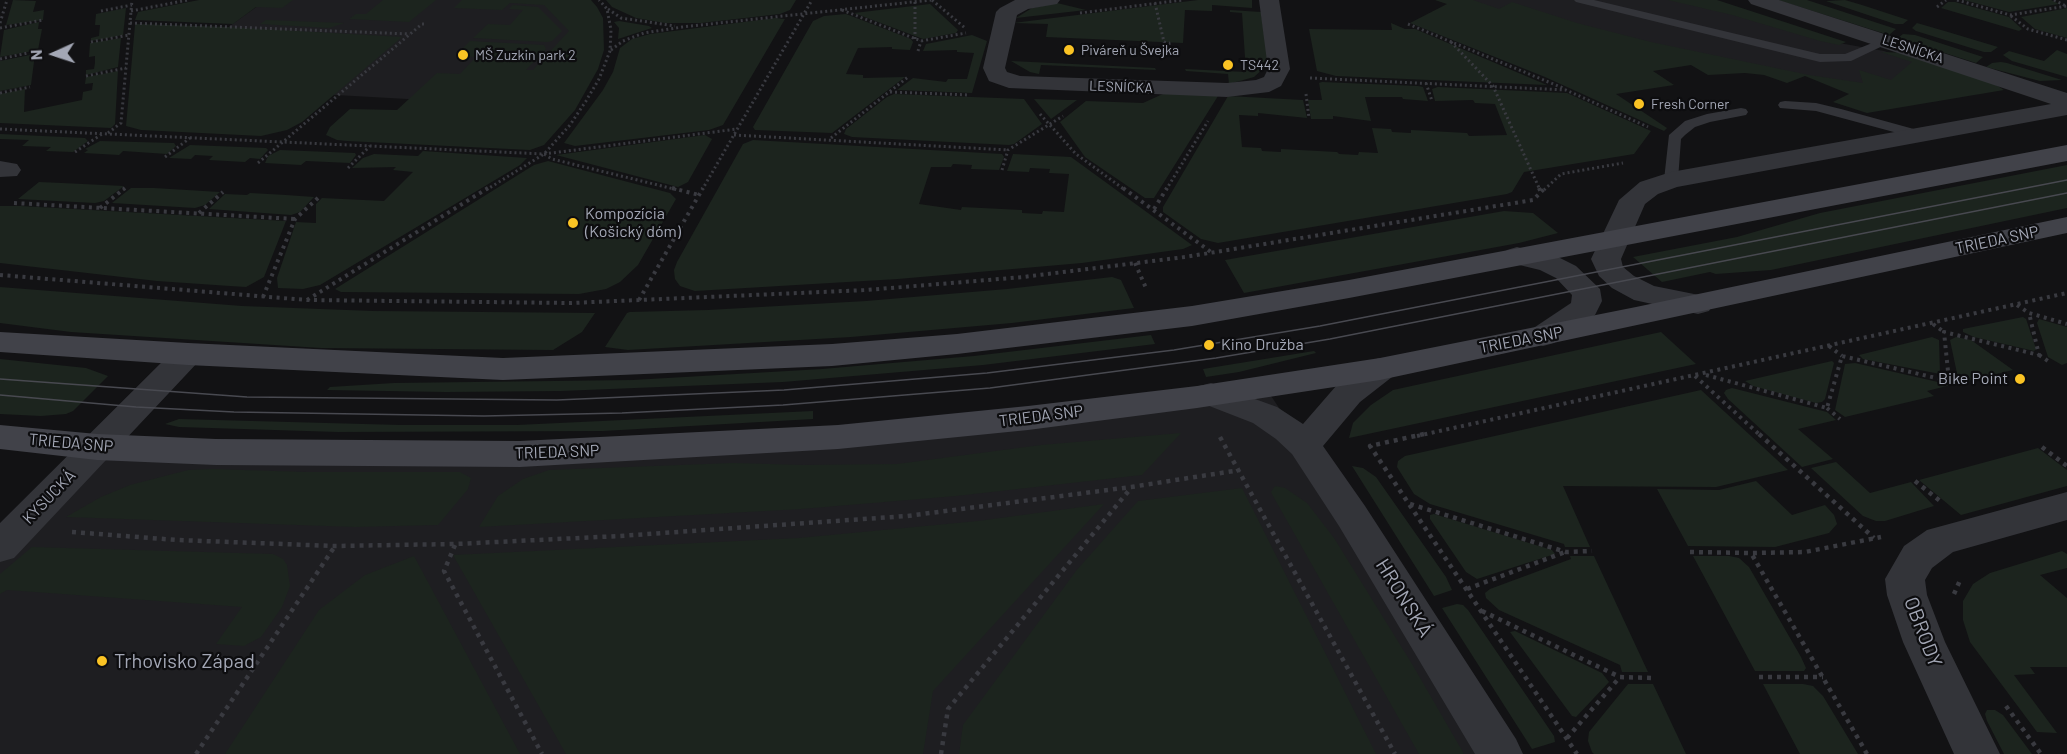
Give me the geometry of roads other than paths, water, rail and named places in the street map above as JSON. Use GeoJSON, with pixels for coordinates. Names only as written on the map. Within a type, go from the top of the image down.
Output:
{"type":"FeatureCollection","features":[{"type":"Feature","properties":{"kind":"street","name":"LESNÍCKA"},"geometry":{"type":"LineString","coordinates":[[1050,0],[1023,4],[1005,15],[994,72],[1002,80],[1017,83],[1227,90],[1261,87],[1273,81],[1279,69],[1269,0]]}},
{"type":"Feature","properties":{"kind":"street","name":"LESNÍCKA"},"geometry":{"type":"LineString","coordinates":[[1758,0],[2067,101]]}},
{"type":"Feature","properties":{"kind":"street"},"geometry":{"type":"LineString","coordinates":[[1698,304],[1645,293],[1623,282],[1609,270],[1606,259],[1633,200],[1671,167],[1916,134],[2067,108]]}},
{"type":"Feature","properties":{"kind":"street"},"geometry":{"type":"LineString","coordinates":[[0,342],[188,354],[502,369],[832,355],[969,342],[1192,316],[1348,289],[2067,153]]}},
{"type":"Feature","properties":{"kind":"street","name":"TRIEDA SNP"},"geometry":{"type":"LineString","coordinates":[[0,437],[97,447],[216,452],[508,454],[838,437],[1028,418],[1380,369],[2067,225]]}},
{"type":"Feature","properties":{"kind":"street"},"geometry":{"type":"LineString","coordinates":[[1517,256],[1550,264],[1566,272],[1585,289],[1587,295],[1584,308],[1543,336]]}},
{"type":"Feature","properties":{"kind":"street","name":"KYSUCKÁ"},"geometry":{"type":"LineString","coordinates":[[9,537],[188,354]]}},
{"type":"Feature","properties":{"kind":"street"},"geometry":{"type":"LineString","coordinates":[[1304,445],[1348,394],[1380,369]]}},
{"type":"Feature","properties":{"kind":"street","name":"HRONSKÁ"},"geometry":{"type":"LineString","coordinates":[[1211,394],[1265,415],[1288,430],[1304,445],[1352,516],[1500,754]]}},
{"type":"Feature","properties":{"kind":"street","name":"OBRODY"},"geometry":{"type":"LineString","coordinates":[[1977,754],[1915,621],[1905,579],[1910,568],[1929,547],[1946,518],[2067,506]]}},
{"type":"Feature","properties":{"kind":"lane"},"geometry":{"type":"LineString","coordinates":[[1580,0],[1805,56],[1847,58],[1887,41]]}},
{"type":"Feature","properties":{"kind":"lane"},"geometry":{"type":"LineString","coordinates":[[1785,105],[1816,107],[1916,134]]}},
{"type":"Feature","properties":{"kind":"lane"},"geometry":{"type":"LineString","coordinates":[[1671,167],[1674,138],[1690,124],[1707,118],[1742,112]]}},
{"type":"Feature","properties":{"kind":"tram line"},"geometry":{"type":"LineString","coordinates":[[0,379],[247,397],[557,400],[784,390],[987,373],[1174,350],[1320,326],[2067,180]]}},
{"type":"Feature","properties":{"kind":"tram line"},"geometry":{"type":"LineString","coordinates":[[0,395],[136,407],[234,412],[484,416],[622,413],[783,405],[990,388],[1216,358],[1330,339],[2067,193]]}},
{"type":"Feature","properties":{"kind":"place","name":"Piváreň u Švejka"},"geometry":{"type":"Point","coordinates":[1069,50]}},
{"type":"Feature","properties":{"kind":"place","name":"MŠ Zuzkin park 2"},"geometry":{"type":"Point","coordinates":[463,55]}},
{"type":"Feature","properties":{"kind":"place","name":"TS442"},"geometry":{"type":"Point","coordinates":[1228,65]}},
{"type":"Feature","properties":{"kind":"place","name":"Fresh Corner"},"geometry":{"type":"Point","coordinates":[1639,104]}},
{"type":"Feature","properties":{"kind":"place","name":"Kompozícia (Košický dóm)"},"geometry":{"type":"Point","coordinates":[573,223]}},
{"type":"Feature","properties":{"kind":"place","name":"Kino Družba"},"geometry":{"type":"Point","coordinates":[1209,345]}},
{"type":"Feature","properties":{"kind":"place","name":"Bike Point"},"geometry":{"type":"Point","coordinates":[2020,379]}},
{"type":"Feature","properties":{"kind":"place","name":"Trhovisko Západ"},"geometry":{"type":"Point","coordinates":[102,661]}}]}
